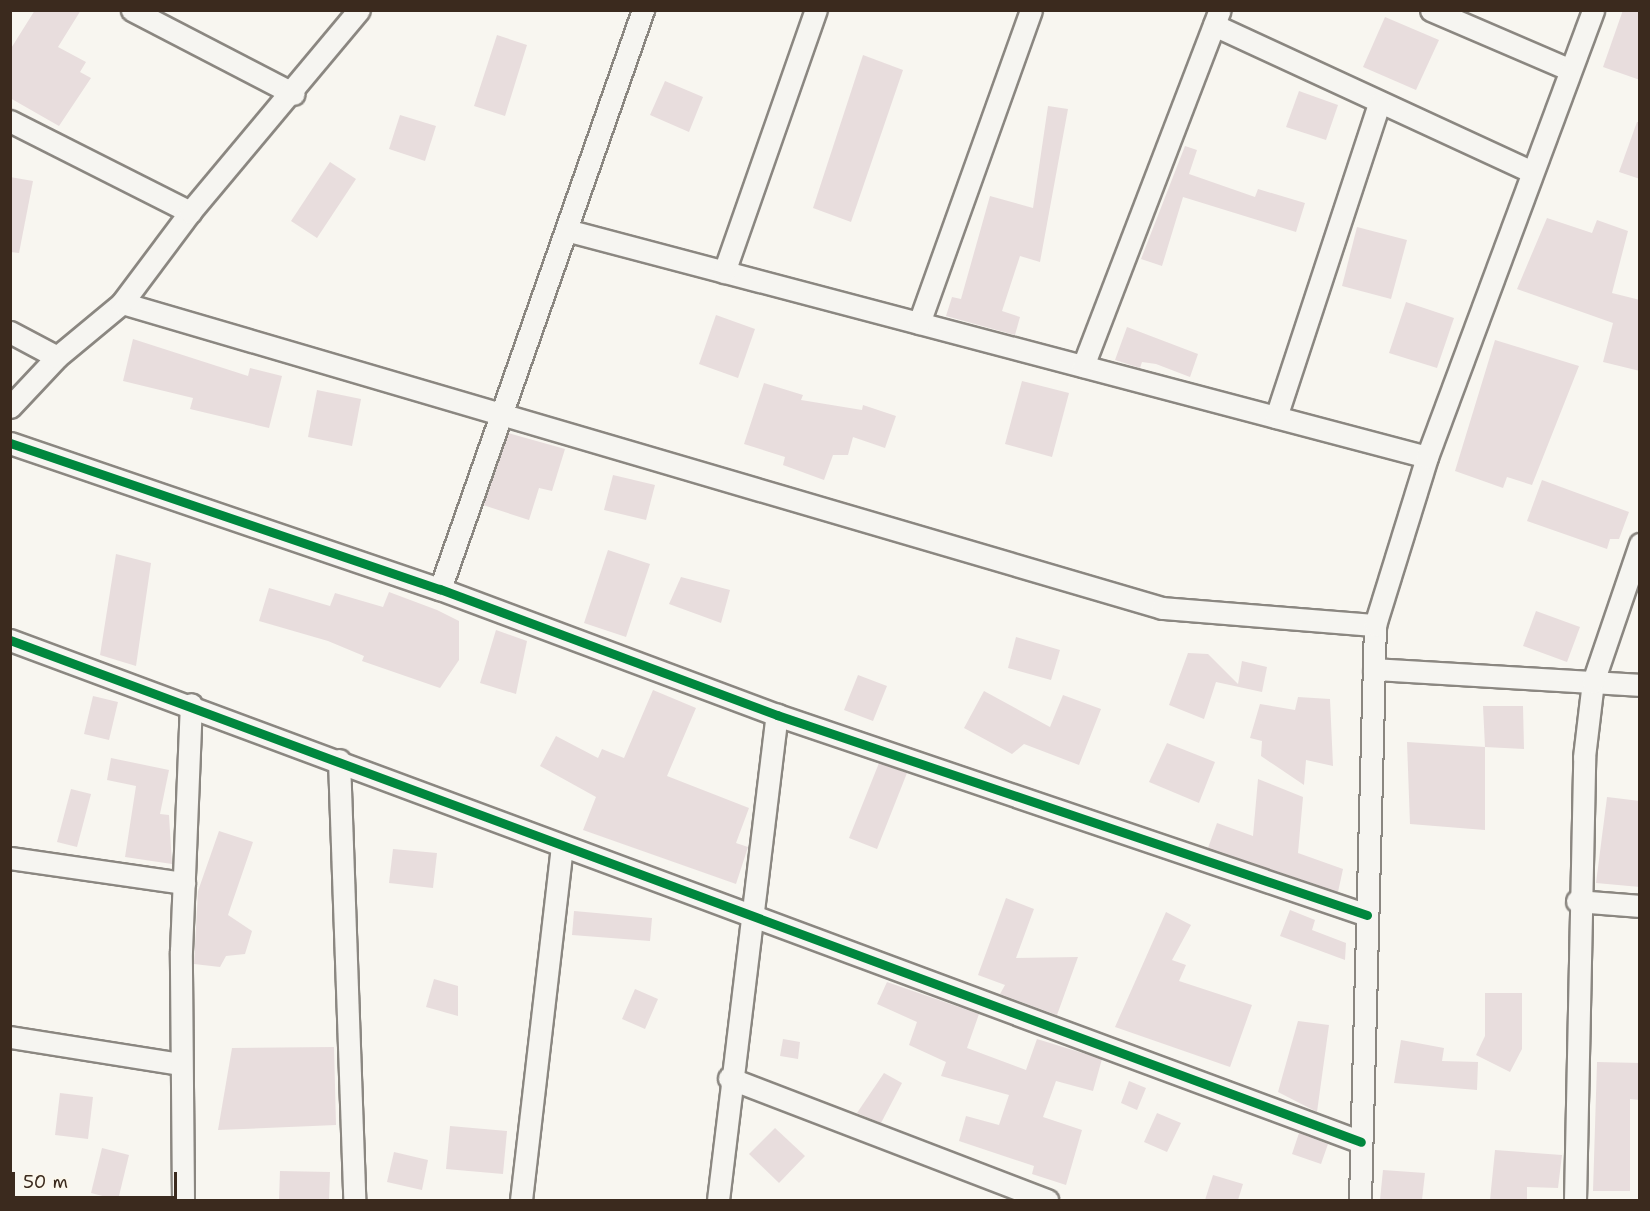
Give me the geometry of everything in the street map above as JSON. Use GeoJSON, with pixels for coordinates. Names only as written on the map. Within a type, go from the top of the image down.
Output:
{"type":"FeatureCollection","features":[{"type":"Feature","properties":{"kind":"street"},"geometry":{"type":"LineString","coordinates":[[132,10],[294,94]]}},
{"type":"Feature","properties":{"kind":"street"},"geometry":{"type":"LineString","coordinates":[[10,407],[57,357],[122,303],[190,212],[294,94],[358,10]]}},
{"type":"Feature","properties":{"kind":"street"},"geometry":{"type":"LineString","coordinates":[[440,589],[643,10]]}},
{"type":"Feature","properties":{"kind":"street"},"geometry":{"type":"LineString","coordinates":[[724,272],[816,10]]}},
{"type":"Feature","properties":{"kind":"street"},"geometry":{"type":"LineString","coordinates":[[919,323],[1031,10]]}},
{"type":"Feature","properties":{"kind":"street"},"geometry":{"type":"LineString","coordinates":[[1431,10],[1569,70]]}},
{"type":"Feature","properties":{"kind":"street"},"geometry":{"type":"LineString","coordinates":[[1360,1200],[1375,625],[1427,457],[1593,10]]}},
{"type":"Feature","properties":{"kind":"street"},"geometry":{"type":"LineString","coordinates":[[1083,366],[1217,18],[1379,103],[1532,172]]}},
{"type":"Feature","properties":{"kind":"street"},"geometry":{"type":"LineString","coordinates":[[1276,417],[1379,103]]}},
{"type":"Feature","properties":{"kind":"street"},"geometry":{"type":"LineString","coordinates":[[10,121],[190,212]]}},
{"type":"Feature","properties":{"kind":"street"},"geometry":{"type":"LineString","coordinates":[[566,230],[1427,457]]}},
{"type":"Feature","properties":{"kind":"street"},"geometry":{"type":"LineString","coordinates":[[122,303],[1162,608],[1375,625]]}},
{"type":"Feature","properties":{"kind":"street"},"geometry":{"type":"LineString","coordinates":[[10,332],[57,357]]}},
{"type":"Feature","properties":{"kind":"street"},"geometry":{"type":"LineString","coordinates":[[10,443],[440,589],[777,715],[1367,915]]}},
{"type":"Feature","properties":{"kind":"street"},"geometry":{"type":"LineString","coordinates":[[1575,1200],[1577,902],[1593,682],[1640,544]]}},
{"type":"Feature","properties":{"kind":"street"},"geometry":{"type":"LineString","coordinates":[[10,640],[191,704],[562,847],[1361,1142]]}},
{"type":"Feature","properties":{"kind":"street"},"geometry":{"type":"LineString","coordinates":[[1374,669],[1640,685]]}},
{"type":"Feature","properties":{"kind":"street"},"geometry":{"type":"LineString","coordinates":[[183,1200],[181,1064],[184,883],[191,704]]}},
{"type":"Feature","properties":{"kind":"street"},"geometry":{"type":"LineString","coordinates":[[718,1200],[748,914],[777,715]]}},
{"type":"Feature","properties":{"kind":"street"},"geometry":{"type":"LineString","coordinates":[[339,760],[354,1200]]}},
{"type":"Feature","properties":{"kind":"street"},"geometry":{"type":"LineString","coordinates":[[521,1200],[562,847]]}},
{"type":"Feature","properties":{"kind":"street"},"geometry":{"type":"LineString","coordinates":[[10,858],[184,883]]}},
{"type":"Feature","properties":{"kind":"street"},"geometry":{"type":"LineString","coordinates":[[1577,902],[1640,906]]}},
{"type":"Feature","properties":{"kind":"street"},"geometry":{"type":"LineString","coordinates":[[10,1037],[181,1064]]}},
{"type":"Feature","properties":{"kind":"street"},"geometry":{"type":"LineString","coordinates":[[729,1078],[1047,1200]]}},
{"type":"Feature","properties":{"kind":"building"},"geometry":{"type":"Polygon","coordinates":[[[35,10],[81,10],[58,47],[86,62],[80,72],[91,78],[59,126],[10,98],[10,50],[35,10]]]}},
{"type":"Feature","properties":{"kind":"building"},"geometry":{"type":"Polygon","coordinates":[[[1623,10],[1640,10],[1640,80],[1603,67],[1623,10]]]}},
{"type":"Feature","properties":{"kind":"building"},"geometry":{"type":"Polygon","coordinates":[[[1385,17],[1439,40],[1416,90],[1363,67],[1385,17]]]}},
{"type":"Feature","properties":{"kind":"building"},"geometry":{"type":"Polygon","coordinates":[[[497,35],[527,45],[505,116],[474,106],[497,35]]]}},
{"type":"Feature","properties":{"kind":"building"},"geometry":{"type":"Polygon","coordinates":[[[863,55],[903,70],[851,222],[813,208],[863,55]]]}},
{"type":"Feature","properties":{"kind":"building"},"geometry":{"type":"Polygon","coordinates":[[[665,81],[703,97],[689,132],[650,115],[665,81]]]}},
{"type":"Feature","properties":{"kind":"building"},"geometry":{"type":"Polygon","coordinates":[[[1299,91],[1338,105],[1326,140],[1286,127],[1299,91]]]}},
{"type":"Feature","properties":{"kind":"building"},"geometry":{"type":"Polygon","coordinates":[[[1048,106],[1068,109],[1040,262],[1020,256],[1002,311],[1020,317],[1015,335],[946,316],[952,297],[961,299],[990,196],[1033,208],[1048,106]]]}},
{"type":"Feature","properties":{"kind":"building"},"geometry":{"type":"Polygon","coordinates":[[[400,115],[436,126],[425,161],[389,149],[400,115]]]}},
{"type":"Feature","properties":{"kind":"building"},"geometry":{"type":"Polygon","coordinates":[[[1637,122],[1640,122],[1640,179],[1619,172],[1637,122]]]}},
{"type":"Feature","properties":{"kind":"building"},"geometry":{"type":"Polygon","coordinates":[[[1185,146],[1197,150],[1189,174],[1255,197],[1258,189],[1305,203],[1296,232],[1183,197],[1162,266],[1141,259],[1185,146]]]}},
{"type":"Feature","properties":{"kind":"building"},"geometry":{"type":"Polygon","coordinates":[[[330,162],[356,179],[317,238],[291,221],[330,162]]]}},
{"type":"Feature","properties":{"kind":"building"},"geometry":{"type":"Polygon","coordinates":[[[10,177],[33,181],[19,253],[10,252],[10,177]]]}},
{"type":"Feature","properties":{"kind":"building"},"geometry":{"type":"Polygon","coordinates":[[[1547,218],[1592,233],[1597,220],[1628,231],[1612,293],[1640,300],[1640,371],[1603,362],[1613,323],[1517,289],[1547,218]]]}},
{"type":"Feature","properties":{"kind":"building"},"geometry":{"type":"Polygon","coordinates":[[[1357,227],[1407,240],[1391,299],[1342,286],[1357,227]]]}},
{"type":"Feature","properties":{"kind":"building"},"geometry":{"type":"Polygon","coordinates":[[[1406,302],[1454,318],[1437,368],[1389,353],[1406,302]]]}},
{"type":"Feature","properties":{"kind":"building"},"geometry":{"type":"Polygon","coordinates":[[[716,315],[755,329],[738,378],[699,364],[716,315]]]}},
{"type":"Feature","properties":{"kind":"building"},"geometry":{"type":"Polygon","coordinates":[[[1127,327],[1198,354],[1190,377],[1156,364],[1142,362],[1140,368],[1115,360],[1127,327]]]}},
{"type":"Feature","properties":{"kind":"building"},"geometry":{"type":"Polygon","coordinates":[[[133,339],[248,376],[250,368],[282,376],[269,428],[190,409],[193,398],[123,381],[133,339]]]}},
{"type":"Feature","properties":{"kind":"building"},"geometry":{"type":"Polygon","coordinates":[[[1495,340],[1579,366],[1532,485],[1507,477],[1503,488],[1455,471],[1495,340]]]}},
{"type":"Feature","properties":{"kind":"building"},"geometry":{"type":"Polygon","coordinates":[[[1022,381],[1069,393],[1052,457],[1005,444],[1022,381]]]}},
{"type":"Feature","properties":{"kind":"building"},"geometry":{"type":"Polygon","coordinates":[[[764,383],[803,395],[801,400],[862,410],[863,405],[896,416],[885,448],[853,437],[848,455],[833,455],[824,480],[783,465],[785,457],[744,444],[764,383]]]}},
{"type":"Feature","properties":{"kind":"building"},"geometry":{"type":"Polygon","coordinates":[[[317,390],[361,399],[352,446],[308,437],[317,390]]]}},
{"type":"Feature","properties":{"kind":"building"},"geometry":{"type":"Polygon","coordinates":[[[508,433],[565,449],[552,491],[539,488],[529,520],[483,505],[508,433]]]}},
{"type":"Feature","properties":{"kind":"building"},"geometry":{"type":"Polygon","coordinates":[[[613,475],[655,485],[646,520],[604,510],[613,475]]]}},
{"type":"Feature","properties":{"kind":"building"},"geometry":{"type":"Polygon","coordinates":[[[1542,480],[1629,512],[1619,539],[1610,539],[1607,549],[1527,521],[1542,480]]]}},
{"type":"Feature","properties":{"kind":"building"},"geometry":{"type":"Polygon","coordinates":[[[608,550],[650,564],[626,637],[584,623],[608,550]]]}},
{"type":"Feature","properties":{"kind":"building"},"geometry":{"type":"Polygon","coordinates":[[[116,554],[151,563],[136,666],[100,655],[116,554]]]}},
{"type":"Feature","properties":{"kind":"building"},"geometry":{"type":"Polygon","coordinates":[[[681,577],[730,590],[721,623],[669,604],[681,577]]]}},
{"type":"Feature","properties":{"kind":"building"},"geometry":{"type":"Polygon","coordinates":[[[269,588],[330,606],[335,593],[383,607],[389,592],[437,610],[459,621],[459,660],[440,688],[362,661],[364,656],[328,641],[259,621],[269,588]]]}},
{"type":"Feature","properties":{"kind":"building"},"geometry":{"type":"Polygon","coordinates":[[[1536,611],[1580,627],[1567,662],[1523,646],[1536,611]]]}},
{"type":"Feature","properties":{"kind":"building"},"geometry":{"type":"Polygon","coordinates":[[[496,630],[527,641],[516,694],[480,683],[496,630]]]}},
{"type":"Feature","properties":{"kind":"building"},"geometry":{"type":"Polygon","coordinates":[[[1016,637],[1060,650],[1051,680],[1008,668],[1016,637]]]}},
{"type":"Feature","properties":{"kind":"building"},"geometry":{"type":"Polygon","coordinates":[[[1188,653],[1208,654],[1238,684],[1242,661],[1267,667],[1262,692],[1216,682],[1204,719],[1169,705],[1188,653]]]}},
{"type":"Feature","properties":{"kind":"building"},"geometry":{"type":"Polygon","coordinates":[[[858,675],[887,686],[873,721],[844,710],[858,675]]]}},
{"type":"Feature","properties":{"kind":"building"},"geometry":{"type":"Polygon","coordinates":[[[653,690],[696,708],[667,776],[749,808],[736,843],[748,847],[736,884],[583,830],[596,797],[540,766],[556,736],[598,758],[602,749],[624,758],[653,690]]]}},
{"type":"Feature","properties":{"kind":"building"},"geometry":{"type":"Polygon","coordinates":[[[984,691],[1050,727],[1063,695],[1101,709],[1079,765],[1024,744],[1012,754],[964,728],[984,691]]]}},
{"type":"Feature","properties":{"kind":"building"},"geometry":{"type":"Polygon","coordinates":[[[93,696],[118,702],[109,740],[84,734],[93,696]]]}},
{"type":"Feature","properties":{"kind":"building"},"geometry":{"type":"Polygon","coordinates":[[[1298,697],[1330,699],[1333,766],[1306,760],[1304,785],[1261,756],[1262,741],[1250,738],[1260,704],[1295,710],[1298,697]]]}},
{"type":"Feature","properties":{"kind":"building"},"geometry":{"type":"Polygon","coordinates":[[[1483,706],[1523,706],[1524,749],[1485,747],[1483,706]]]}},
{"type":"Feature","properties":{"kind":"building"},"geometry":{"type":"Polygon","coordinates":[[[1407,742],[1485,747],[1485,830],[1410,824],[1407,742]]]}},
{"type":"Feature","properties":{"kind":"building"},"geometry":{"type":"Polygon","coordinates":[[[1167,743],[1215,762],[1199,803],[1149,782],[1167,743]]]}},
{"type":"Feature","properties":{"kind":"building"},"geometry":{"type":"Polygon","coordinates":[[[111,758],[169,770],[160,814],[169,815],[172,864],[125,857],[136,786],[107,780],[111,758]]]}},
{"type":"Feature","properties":{"kind":"building"},"geometry":{"type":"Polygon","coordinates":[[[879,763],[907,773],[877,849],[849,838],[879,763]]]}},
{"type":"Feature","properties":{"kind":"building"},"geometry":{"type":"Polygon","coordinates":[[[1258,779],[1303,797],[1298,853],[1343,869],[1338,892],[1208,848],[1217,823],[1253,836],[1258,779]]]}},
{"type":"Feature","properties":{"kind":"building"},"geometry":{"type":"Polygon","coordinates":[[[71,789],[91,794],[77,847],[57,842],[71,789]]]}},
{"type":"Feature","properties":{"kind":"building"},"geometry":{"type":"Polygon","coordinates":[[[1607,797],[1640,801],[1640,887],[1596,883],[1607,797]]]}},
{"type":"Feature","properties":{"kind":"building"},"geometry":{"type":"Polygon","coordinates":[[[219,831],[253,842],[228,915],[252,931],[245,954],[226,956],[220,967],[194,964],[198,891],[219,831]]]}},
{"type":"Feature","properties":{"kind":"building"},"geometry":{"type":"Polygon","coordinates":[[[393,849],[437,853],[433,888],[389,883],[393,849]]]}},
{"type":"Feature","properties":{"kind":"building"},"geometry":{"type":"Polygon","coordinates":[[[1006,898],[1034,909],[1016,958],[1078,957],[1057,1015],[1000,994],[1005,985],[978,975],[1006,898]]]}},
{"type":"Feature","properties":{"kind":"building"},"geometry":{"type":"Polygon","coordinates":[[[1290,910],[1315,920],[1312,930],[1346,943],[1345,960],[1280,936],[1290,910]]]}},
{"type":"Feature","properties":{"kind":"building"},"geometry":{"type":"Polygon","coordinates":[[[574,911],[652,918],[650,941],[572,935],[574,911]]]}},
{"type":"Feature","properties":{"kind":"building"},"geometry":{"type":"Polygon","coordinates":[[[1166,912],[1191,925],[1172,960],[1186,965],[1179,981],[1252,1005],[1230,1067],[1115,1027],[1166,912]]]}},
{"type":"Feature","properties":{"kind":"building"},"geometry":{"type":"Polygon","coordinates":[[[434,979],[458,986],[458,1016],[426,1007],[434,979]]]}},
{"type":"Feature","properties":{"kind":"building"},"geometry":{"type":"Polygon","coordinates":[[[887,982],[979,1014],[967,1048],[1026,1070],[1037,1039],[1102,1059],[1093,1091],[1056,1081],[1043,1117],[1082,1130],[1066,1185],[1032,1174],[1034,1166],[959,1141],[966,1116],[999,1125],[1009,1095],[941,1076],[946,1062],[909,1045],[917,1022],[877,1004],[887,982]]]}},
{"type":"Feature","properties":{"kind":"building"},"geometry":{"type":"Polygon","coordinates":[[[635,989],[658,999],[645,1029],[622,1019],[635,989]]]}},
{"type":"Feature","properties":{"kind":"building"},"geometry":{"type":"Polygon","coordinates":[[[1485,993],[1522,993],[1522,1049],[1510,1072],[1476,1055],[1485,1036],[1485,993]]]}},
{"type":"Feature","properties":{"kind":"building"},"geometry":{"type":"Polygon","coordinates":[[[1298,1021],[1329,1025],[1317,1112],[1278,1092],[1298,1021]]]}},
{"type":"Feature","properties":{"kind":"building"},"geometry":{"type":"Polygon","coordinates":[[[783,1039],[800,1042],[798,1059],[780,1056],[783,1039]]]}},
{"type":"Feature","properties":{"kind":"building"},"geometry":{"type":"Polygon","coordinates":[[[1401,1040],[1444,1048],[1442,1061],[1478,1062],[1477,1090],[1394,1083],[1401,1040]]]}},
{"type":"Feature","properties":{"kind":"building"},"geometry":{"type":"Polygon","coordinates":[[[334,1047],[336,1125],[218,1130],[232,1048],[334,1047]]]}},
{"type":"Feature","properties":{"kind":"building"},"geometry":{"type":"Polygon","coordinates":[[[1597,1062],[1640,1063],[1640,1100],[1630,1099],[1630,1191],[1593,1191],[1597,1062]]]}},
{"type":"Feature","properties":{"kind":"building"},"geometry":{"type":"Polygon","coordinates":[[[884,1073],[902,1083],[881,1123],[857,1113],[884,1073]]]}},
{"type":"Feature","properties":{"kind":"building"},"geometry":{"type":"Polygon","coordinates":[[[1129,1081],[1146,1088],[1137,1110],[1121,1103],[1129,1081]]]}},
{"type":"Feature","properties":{"kind":"building"},"geometry":{"type":"Polygon","coordinates":[[[60,1093],[93,1097],[88,1139],[55,1135],[60,1093]]]}},
{"type":"Feature","properties":{"kind":"building"},"geometry":{"type":"Polygon","coordinates":[[[1157,1113],[1181,1123],[1167,1152],[1144,1142],[1157,1113]]]}},
{"type":"Feature","properties":{"kind":"building"},"geometry":{"type":"Polygon","coordinates":[[[450,1126],[507,1131],[503,1174],[446,1169],[450,1126]]]}},
{"type":"Feature","properties":{"kind":"building"},"geometry":{"type":"Polygon","coordinates":[[[775,1128],[805,1156],[779,1183],[749,1154],[775,1128]]]}},
{"type":"Feature","properties":{"kind":"building"},"geometry":{"type":"Polygon","coordinates":[[[1299,1133],[1328,1144],[1321,1164],[1292,1154],[1299,1133]]]}},
{"type":"Feature","properties":{"kind":"building"},"geometry":{"type":"Polygon","coordinates":[[[102,1148],[129,1155],[118,1200],[91,1193],[102,1148]]]}},
{"type":"Feature","properties":{"kind":"building"},"geometry":{"type":"Polygon","coordinates":[[[1495,1150],[1562,1155],[1558,1188],[1527,1187],[1527,1200],[1490,1200],[1495,1150]]]}},
{"type":"Feature","properties":{"kind":"building"},"geometry":{"type":"Polygon","coordinates":[[[394,1152],[428,1160],[422,1190],[387,1182],[394,1152]]]}},
{"type":"Feature","properties":{"kind":"building"},"geometry":{"type":"Polygon","coordinates":[[[1383,1170],[1425,1173],[1422,1200],[1380,1200],[1383,1170]]]}},
{"type":"Feature","properties":{"kind":"building"},"geometry":{"type":"Polygon","coordinates":[[[280,1171],[330,1172],[329,1200],[279,1200],[280,1171]]]}},
{"type":"Feature","properties":{"kind":"building"},"geometry":{"type":"Polygon","coordinates":[[[1213,1175],[1243,1184],[1238,1200],[1205,1200],[1213,1175]]]}},
{"type":"Feature","properties":{"kind":"cycle path"},"geometry":{"type":"LineString","coordinates":[[10,443],[440,589],[777,715],[1367,915]]}},
{"type":"Feature","properties":{"kind":"cycle path"},"geometry":{"type":"LineString","coordinates":[[10,640],[1361,1142]]}}]}
